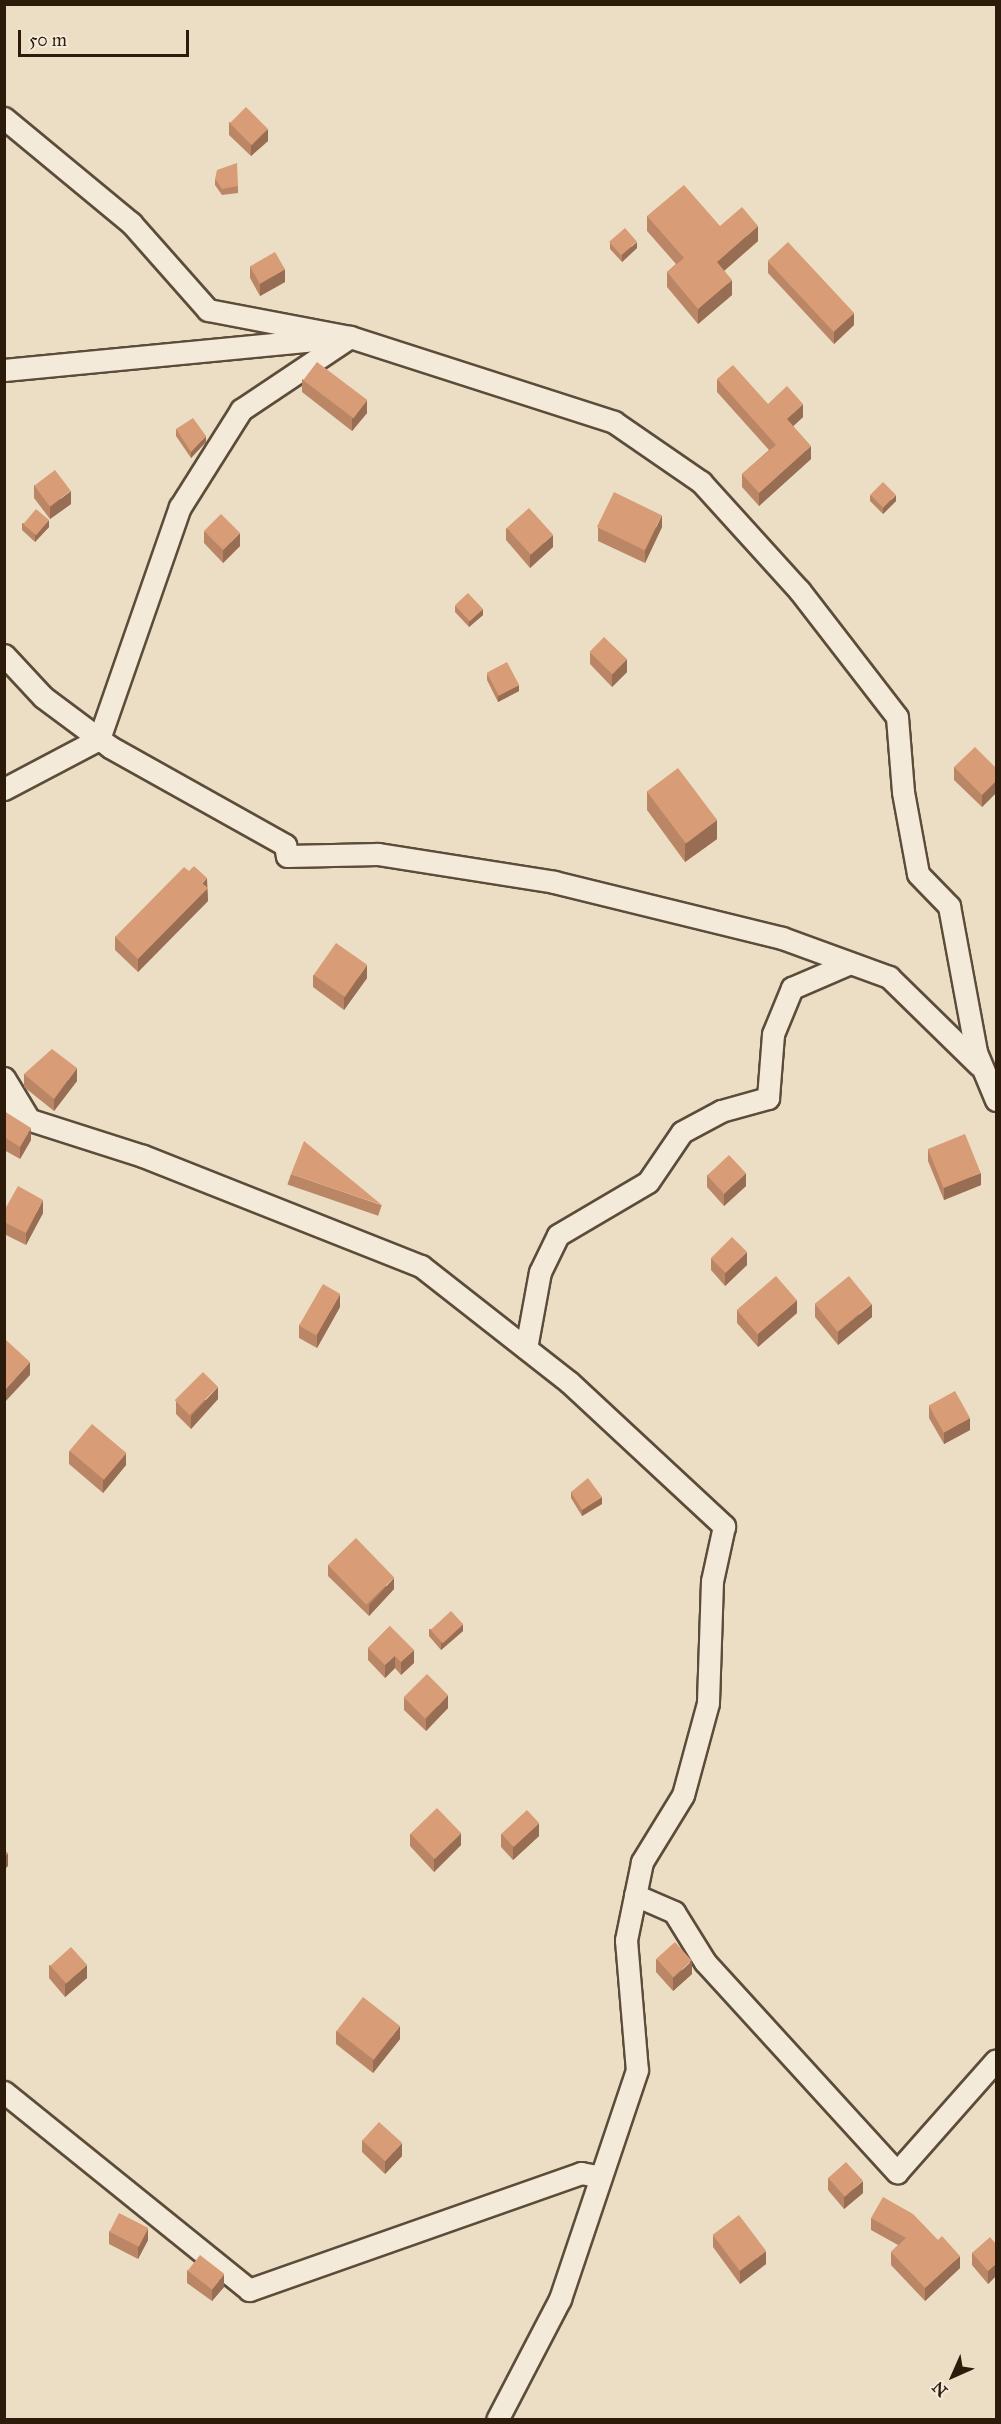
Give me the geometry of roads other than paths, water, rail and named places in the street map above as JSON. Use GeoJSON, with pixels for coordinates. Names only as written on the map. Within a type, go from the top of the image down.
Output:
{"type":"FeatureCollection","features":[{"type":"Feature","properties":{"kind":"street"},"geometry":{"type":"LineString","coordinates":[[4,118],[131,223],[208,310],[350,337],[614,422],[701,482],[800,590],[897,717],[903,792],[918,873],[949,906],[960,983],[983,1070],[996,1100]]}},
{"type":"Feature","properties":{"kind":"street"},"geometry":{"type":"LineString","coordinates":[[4,370],[350,337]]}},
{"type":"Feature","properties":{"kind":"street"},"geometry":{"type":"LineString","coordinates":[[4,789],[99,740],[180,507],[241,410],[350,337]]}},
{"type":"Feature","properties":{"kind":"street"},"geometry":{"type":"LineString","coordinates":[[4,655],[43,697],[99,740],[285,845],[287,856],[378,854],[554,882],[782,938],[889,977],[983,1070]]}},
{"type":"Feature","properties":{"kind":"street"},"geometry":{"type":"LineString","coordinates":[[526,1348],[540,1272],[558,1235],[648,1182],[682,1132],[721,1111],[768,1098],[773,1034],[792,988],[850,963]]}},
{"type":"Feature","properties":{"kind":"street"},"geometry":{"type":"LineString","coordinates":[[4,1078],[30,1119]]}},
{"type":"Feature","properties":{"kind":"street"},"geometry":{"type":"LineString","coordinates":[[4,1104],[30,1119],[143,1156],[421,1266],[526,1348],[724,1526],[712,1581],[708,1703],[683,1795],[642,1862],[626,1940],[637,2070],[560,2299],[497,2420]]}},
{"type":"Feature","properties":{"kind":"street"},"geometry":{"type":"LineString","coordinates":[[635,1895],[674,1912],[705,1962],[897,2172],[996,2060]]}},
{"type":"Feature","properties":{"kind":"street"},"geometry":{"type":"LineString","coordinates":[[4,2092],[249,2290],[581,2173],[601,2177]]}}]}
